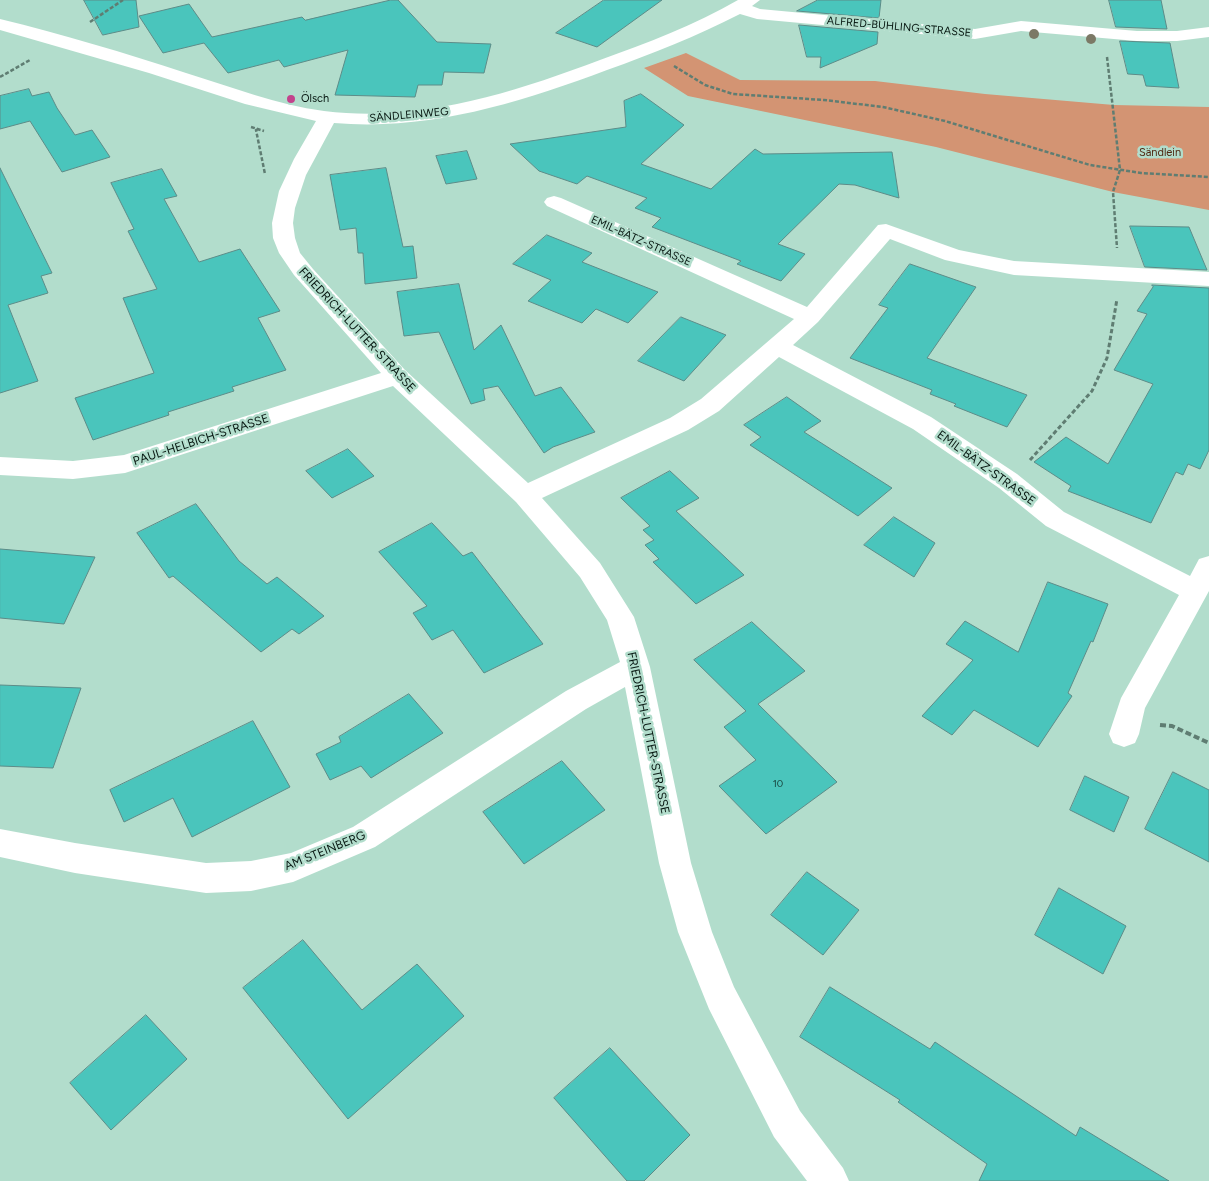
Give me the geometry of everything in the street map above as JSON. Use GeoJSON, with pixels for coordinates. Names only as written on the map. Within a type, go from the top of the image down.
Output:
{"type":"FeatureCollection","features":[{"type":"Feature","properties":{"kind":"street","name":"ALFRED-BÜHLING-STRASSE"},"geometry":{"type":"LineString","coordinates":[[744,4],[757,14],[974,34],[1021,26],[1136,36],[1177,36],[1209,32]]}},
{"type":"Feature","properties":{"kind":"street","name":"SÄNDLEINWEG"},"geometry":{"type":"LineString","coordinates":[[0,24],[153,68],[286,110],[360,120],[408,117],[472,108],[513,98],[647,48],[744,4]]}},
{"type":"Feature","properties":{"kind":"street","name":"FRIEDRICH-LUTTER-STRASSE"},"geometry":{"type":"LineString","coordinates":[[328,117],[303,162],[289,194],[284,215],[284,237],[291,256],[397,376],[525,495],[590,570],[620,617],[636,667],[675,863],[695,932],[721,997],[787,1124],[830,1181]]}},
{"type":"Feature","properties":{"kind":"street","name":"EMIL-BÄTZ-STRASSE"},"geometry":{"type":"LineString","coordinates":[[554,202],[810,317]]}},
{"type":"Feature","properties":{"kind":"street"},"geometry":{"type":"LineString","coordinates":[[525,495],[679,424],[710,405],[810,317],[886,230],[953,255],[1014,268],[1209,279]]}},
{"type":"Feature","properties":{"kind":"street","name":"EMIL-BÄTZ-STRASSE"},"geometry":{"type":"LineString","coordinates":[[776,346],[922,423],[1008,481],[1055,519],[1195,591]]}},
{"type":"Feature","properties":{"kind":"street","name":"PAUL-HELBICH-STRASSE"},"geometry":{"type":"LineString","coordinates":[[0,466],[73,470],[125,464],[397,376]]}},
{"type":"Feature","properties":{"kind":"street"},"geometry":{"type":"LineString","coordinates":[[1124,734],[1131,707],[1209,566]]}},
{"type":"Feature","properties":{"kind":"street","name":"AM STEINBERG"},"geometry":{"type":"LineString","coordinates":[[0,842],[75,858],[206,878],[251,876],[293,866],[364,837],[576,700],[636,667]]}},
{"type":"Feature","properties":{"kind":"path"},"geometry":{"type":"LineString","coordinates":[[647,48],[709,88],[731,94],[774,99],[809,99],[848,103],[925,116],[975,129],[1074,161],[1120,170],[1209,177]]}},
{"type":"Feature","properties":{"kind":"path"},"geometry":{"type":"LineString","coordinates":[[1124,734],[1147,725],[1172,726],[1209,743]]}},
{"type":"Feature","properties":{"kind":"green space","name":"Sändlein"},"geometry":{"type":"Polygon","coordinates":[[[686,53],[740,80],[875,81],[985,94],[1114,105],[1209,107],[1209,210],[1113,192],[936,147],[688,96],[644,68],[686,53]]]}},
{"type":"Feature","properties":{"kind":"building"},"geometry":{"type":"Polygon","coordinates":[[[84,0],[136,0],[139,27],[103,35],[84,0]]]}},
{"type":"Feature","properties":{"kind":"building"},"geometry":{"type":"Polygon","coordinates":[[[398,0],[437,42],[491,44],[484,73],[444,72],[442,85],[418,85],[415,97],[335,95],[348,50],[284,67],[279,60],[228,73],[204,43],[163,53],[139,16],[189,4],[212,37],[302,17],[305,20],[398,0]]]}},
{"type":"Feature","properties":{"kind":"building"},"geometry":{"type":"Polygon","coordinates":[[[604,0],[662,0],[597,47],[556,33],[604,0]]]}},
{"type":"Feature","properties":{"kind":"building"},"geometry":{"type":"Polygon","coordinates":[[[818,0],[881,0],[879,18],[797,11],[818,0]]]}},
{"type":"Feature","properties":{"kind":"building"},"geometry":{"type":"Polygon","coordinates":[[[1109,0],[1161,0],[1167,29],[1116,27],[1109,0]]]}},
{"type":"Feature","properties":{"kind":"building"},"geometry":{"type":"Polygon","coordinates":[[[799,25],[878,32],[877,44],[820,68],[821,57],[807,57],[799,25]]]}},
{"type":"Feature","properties":{"kind":"building"},"geometry":{"type":"Polygon","coordinates":[[[1120,41],[1170,43],[1179,88],[1146,86],[1143,75],[1128,74],[1120,41]]]}},
{"type":"Feature","properties":{"kind":"building"},"geometry":{"type":"Polygon","coordinates":[[[29,89],[32,96],[49,92],[75,135],[92,130],[110,157],[62,172],[30,121],[0,129],[0,96],[29,89]]]}},
{"type":"Feature","properties":{"kind":"building"},"geometry":{"type":"Polygon","coordinates":[[[641,94],[684,125],[641,164],[711,189],[755,149],[763,154],[892,152],[899,198],[855,185],[839,184],[778,244],[805,254],[781,281],[737,264],[741,261],[652,227],[661,218],[635,208],[647,198],[587,176],[577,184],[539,171],[510,144],[626,127],[624,101],[641,94]]]}},
{"type":"Feature","properties":{"kind":"building"},"geometry":{"type":"Polygon","coordinates":[[[467,151],[477,179],[446,184],[436,156],[467,151]]]}},
{"type":"Feature","properties":{"kind":"building"},"geometry":{"type":"Polygon","coordinates":[[[0,168],[52,273],[41,276],[48,293],[8,305],[38,381],[0,393],[0,168]]]}},
{"type":"Feature","properties":{"kind":"building"},"geometry":{"type":"Polygon","coordinates":[[[386,168],[403,247],[413,246],[417,278],[365,284],[363,253],[358,253],[356,228],[340,230],[330,175],[386,168]]]}},
{"type":"Feature","properties":{"kind":"building"},"geometry":{"type":"Polygon","coordinates":[[[162,169],[177,196],[164,199],[199,262],[240,249],[280,311],[258,318],[286,370],[232,387],[234,391],[168,412],[169,415],[93,440],[75,398],[154,373],[123,298],[157,289],[128,231],[134,229],[111,183],[162,169]]]}},
{"type":"Feature","properties":{"kind":"building"},"geometry":{"type":"Polygon","coordinates":[[[1130,226],[1189,227],[1207,270],[1145,267],[1130,226]]]}},
{"type":"Feature","properties":{"kind":"building"},"geometry":{"type":"Polygon","coordinates":[[[547,235],[592,253],[582,262],[658,292],[628,323],[596,309],[582,323],[528,301],[551,280],[513,264],[547,235]]]}},
{"type":"Feature","properties":{"kind":"building"},"geometry":{"type":"Polygon","coordinates":[[[910,264],[976,287],[927,358],[1027,395],[1007,427],[954,406],[956,404],[930,394],[932,390],[850,358],[888,308],[879,305],[910,264]]]}},
{"type":"Feature","properties":{"kind":"building"},"geometry":{"type":"Polygon","coordinates":[[[459,284],[474,350],[501,325],[535,396],[561,387],[595,432],[553,447],[544,453],[498,386],[483,389],[485,400],[471,404],[439,332],[404,336],[397,292],[459,284]]]}},
{"type":"Feature","properties":{"kind":"building"},"geometry":{"type":"Polygon","coordinates":[[[1152,285],[1209,288],[1209,450],[1200,469],[1188,464],[1183,475],[1176,472],[1151,523],[1068,491],[1071,486],[1034,462],[1066,437],[1108,464],[1153,384],[1114,370],[1147,314],[1137,311],[1153,287],[1152,285]]]}},
{"type":"Feature","properties":{"kind":"building"},"geometry":{"type":"Polygon","coordinates":[[[681,317],[726,335],[684,381],[638,361],[681,317]]]}},
{"type":"Feature","properties":{"kind":"building"},"geometry":{"type":"Polygon","coordinates":[[[787,397],[821,421],[804,432],[892,488],[858,516],[750,445],[761,437],[744,425],[787,397]]]}},
{"type":"Feature","properties":{"kind":"building"},"geometry":{"type":"Polygon","coordinates":[[[348,449],[374,476],[332,498],[306,471],[348,449]]]}},
{"type":"Feature","properties":{"kind":"building"},"geometry":{"type":"Polygon","coordinates":[[[670,471],[699,498],[676,511],[744,575],[696,604],[653,562],[659,559],[645,545],[654,540],[643,530],[650,526],[621,498],[670,471]]]}},
{"type":"Feature","properties":{"kind":"building"},"geometry":{"type":"Polygon","coordinates":[[[196,504],[239,561],[267,584],[277,577],[324,616],[299,634],[292,629],[261,652],[173,576],[169,578],[137,533],[196,504]]]}},
{"type":"Feature","properties":{"kind":"building"},"geometry":{"type":"Polygon","coordinates":[[[894,517],[935,543],[914,577],[864,545],[894,517]]]}},
{"type":"Feature","properties":{"kind":"building"},"geometry":{"type":"Polygon","coordinates":[[[432,523],[463,556],[472,552],[543,644],[484,673],[453,630],[432,640],[413,613],[427,606],[379,552],[432,523]]]}},
{"type":"Feature","properties":{"kind":"building"},"geometry":{"type":"Polygon","coordinates":[[[0,549],[95,557],[64,624],[0,618],[0,549]]]}},
{"type":"Feature","properties":{"kind":"building"},"geometry":{"type":"Polygon","coordinates":[[[1048,582],[1108,604],[1093,642],[1091,641],[1068,693],[1072,696],[1038,747],[974,710],[952,735],[922,716],[973,660],[946,644],[965,621],[1018,652],[1048,582]]]}},
{"type":"Feature","properties":{"kind":"building"},"geometry":{"type":"Polygon","coordinates":[[[752,622],[805,671],[758,704],[837,782],[766,834],[719,786],[756,760],[724,727],[746,711],[694,660],[752,622]]]}},
{"type":"Feature","properties":{"kind":"building"},"geometry":{"type":"Polygon","coordinates":[[[0,685],[81,688],[53,768],[0,766],[0,685]]]}},
{"type":"Feature","properties":{"kind":"building"},"geometry":{"type":"Polygon","coordinates":[[[409,694],[443,733],[371,778],[361,766],[330,780],[316,754],[341,742],[339,737],[409,694]]]}},
{"type":"Feature","properties":{"kind":"building"},"geometry":{"type":"Polygon","coordinates":[[[253,721],[290,787],[192,837],[173,798],[124,822],[110,790],[253,721]]]}},
{"type":"Feature","properties":{"kind":"building"},"geometry":{"type":"Polygon","coordinates":[[[562,761],[605,810],[524,864],[483,812],[562,761]]]}},
{"type":"Feature","properties":{"kind":"building"},"geometry":{"type":"Polygon","coordinates":[[[1173,772],[1209,790],[1209,862],[1145,829],[1173,772]]]}},
{"type":"Feature","properties":{"kind":"building"},"geometry":{"type":"Polygon","coordinates":[[[1085,776],[1129,797],[1114,832],[1070,810],[1085,776]]]}},
{"type":"Feature","properties":{"kind":"building"},"geometry":{"type":"Polygon","coordinates":[[[807,872],[859,910],[823,955],[771,915],[807,872]]]}},
{"type":"Feature","properties":{"kind":"building"},"geometry":{"type":"Polygon","coordinates":[[[1059,888],[1126,926],[1103,974],[1035,935],[1059,888]]]}},
{"type":"Feature","properties":{"kind":"building"},"geometry":{"type":"Polygon","coordinates":[[[303,940],[362,1010],[417,964],[464,1016],[348,1119],[243,988],[303,940]]]}},
{"type":"Feature","properties":{"kind":"building"},"geometry":{"type":"Polygon","coordinates":[[[830,987],[930,1049],[935,1042],[1076,1136],[1080,1127],[1169,1181],[979,1181],[987,1164],[898,1102],[900,1100],[800,1037],[830,987]]]}},
{"type":"Feature","properties":{"kind":"building"},"geometry":{"type":"Polygon","coordinates":[[[146,1015],[187,1059],[111,1130],[70,1083],[146,1015]]]}},
{"type":"Feature","properties":{"kind":"building"},"geometry":{"type":"Polygon","coordinates":[[[610,1048],[690,1135],[644,1181],[627,1181],[554,1098],[610,1048]]]}},
{"type":"Feature","properties":{"kind":"place","name":"Ölsch"},"geometry":{"type":"Point","coordinates":[291,99]}}]}
